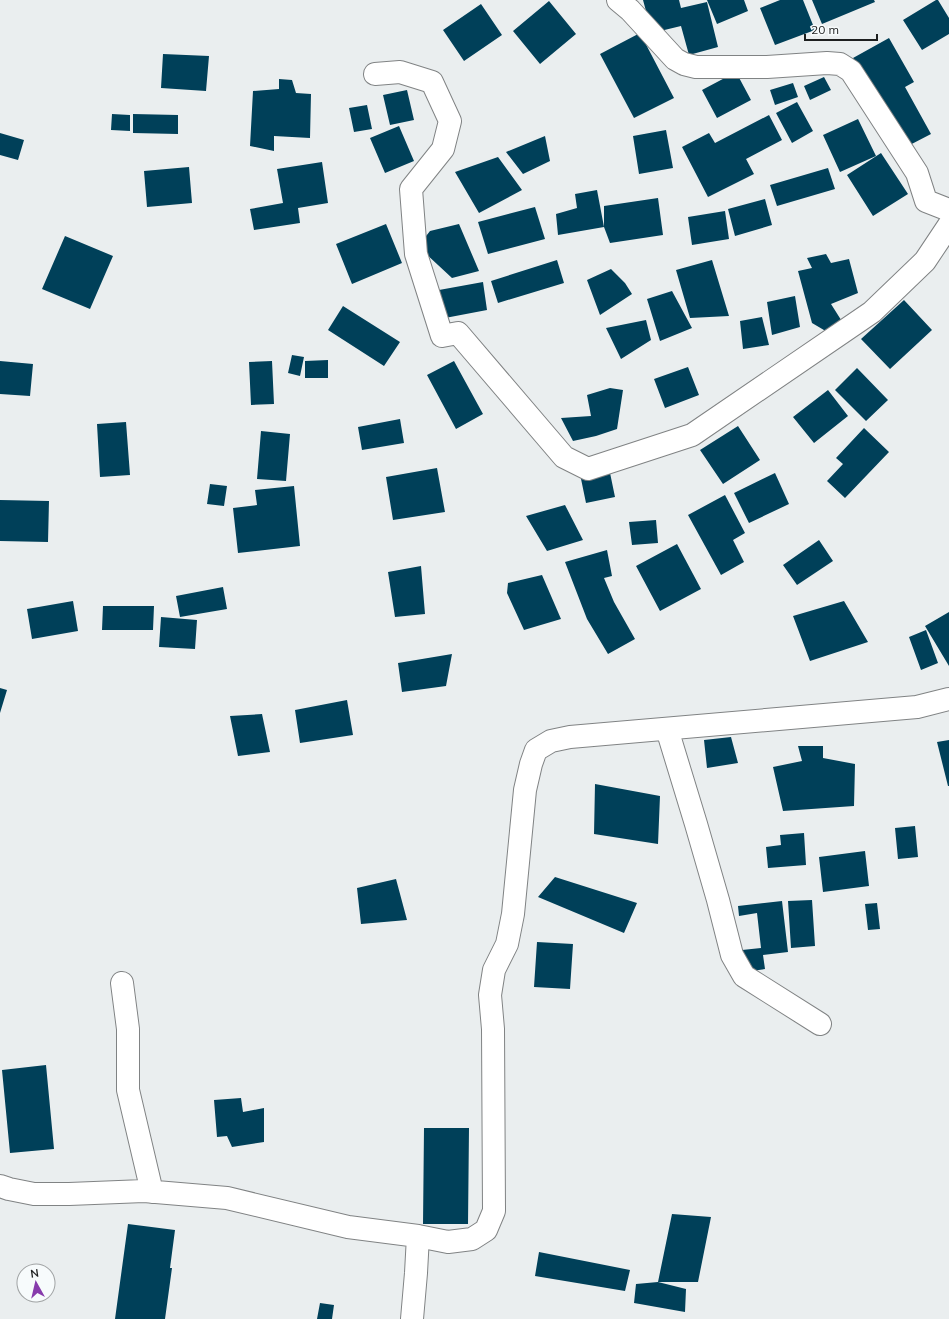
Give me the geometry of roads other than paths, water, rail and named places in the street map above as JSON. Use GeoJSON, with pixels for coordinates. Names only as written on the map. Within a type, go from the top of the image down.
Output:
{"type":"FeatureCollection","features":[{"type":"Feature","properties":{"kind":"street"},"geometry":{"type":"LineString","coordinates":[[618,0],[630,10],[674,58],[684,64],[696,67],[767,67],[827,63],[840,64],[851,71],[917,173],[926,201],[949,210]]}},
{"type":"Feature","properties":{"kind":"street"},"geometry":{"type":"LineString","coordinates":[[375,74],[400,72],[432,82],[450,121],[443,148],[411,189],[416,254],[442,336],[458,334],[564,457],[588,469],[692,435],[872,312],[925,261],[949,225]]}},
{"type":"Feature","properties":{"kind":"street"},"geometry":{"type":"LineString","coordinates":[[0,1186],[34,1194],[152,1192],[227,1198],[348,1227],[418,1236],[448,1242],[472,1239],[486,1230],[494,1211],[493,1029],[490,995],[494,970],[507,944],[513,914],[525,790],[536,750],[550,741],[570,737],[917,707],[949,699]]}},
{"type":"Feature","properties":{"kind":"street"},"geometry":{"type":"LineString","coordinates":[[667,729],[718,900],[732,955],[744,976],[820,1024]]}},
{"type":"Feature","properties":{"kind":"street"},"geometry":{"type":"LineString","coordinates":[[122,983],[128,1029],[128,1090],[152,1192]]}},
{"type":"Feature","properties":{"kind":"street"},"geometry":{"type":"LineString","coordinates":[[412,1319],[418,1236]]}}]}
